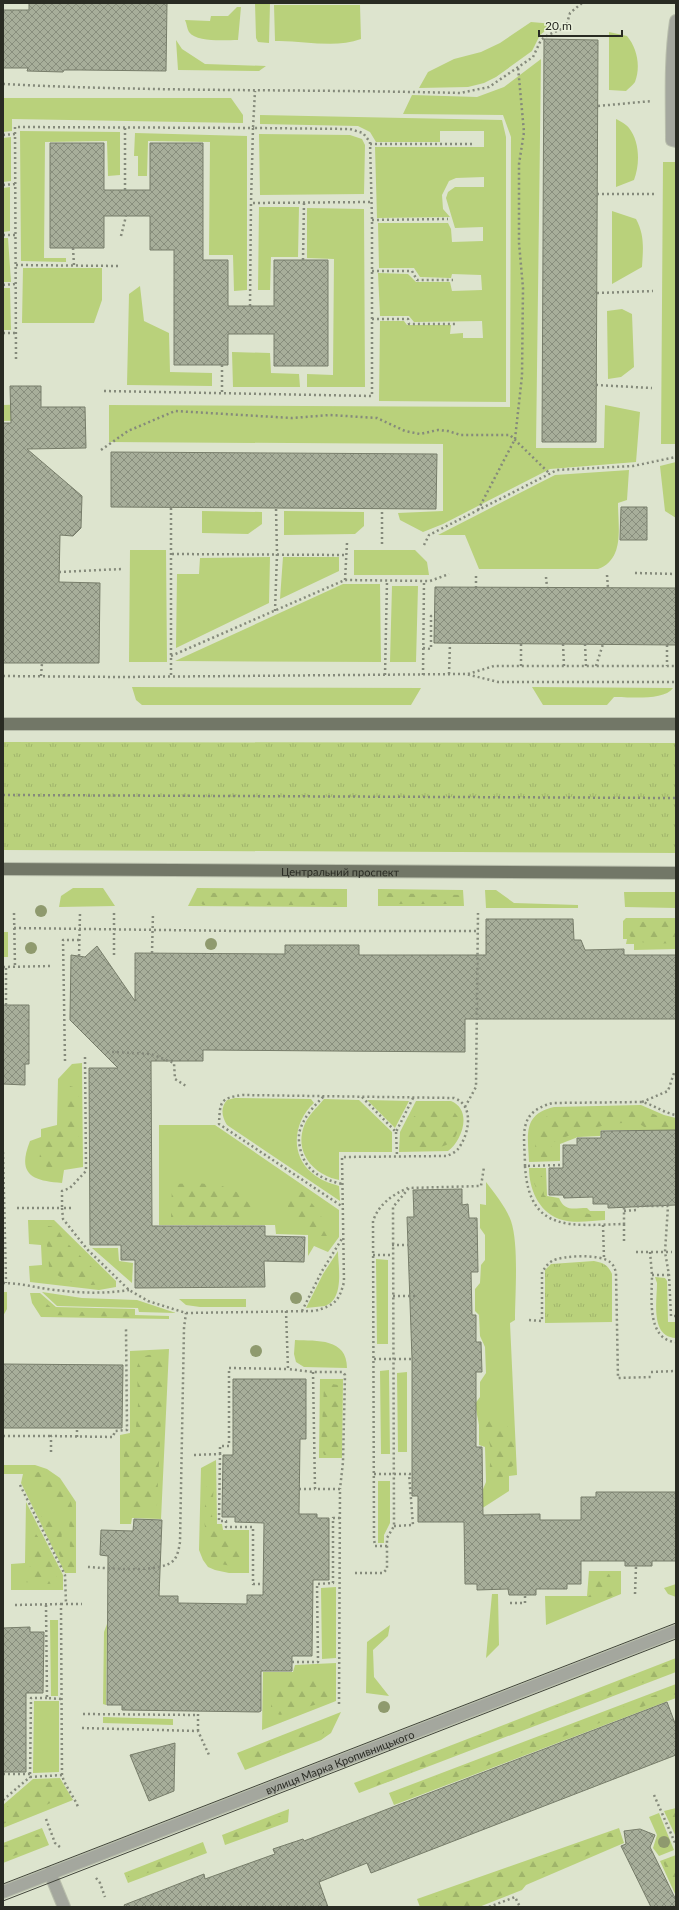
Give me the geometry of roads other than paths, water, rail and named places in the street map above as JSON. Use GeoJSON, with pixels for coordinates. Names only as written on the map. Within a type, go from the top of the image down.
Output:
{"type":"FeatureCollection","features":[{"type":"Feature","properties":{"kind":"main road"},"geometry":{"type":"LineString","coordinates":[[3,724],[676,724]]}},
{"type":"Feature","properties":{"kind":"main road","name":"Центральний проспект"},"geometry":{"type":"LineString","coordinates":[[3,869],[676,873]]}},
{"type":"Feature","properties":{"kind":"street"},"geometry":{"type":"LineString","coordinates":[[674,140],[672,46],[676,21]]}},
{"type":"Feature","properties":{"kind":"street","name":"вулиця Марка Кропивницького"},"geometry":{"type":"LineString","coordinates":[[3,1892],[676,1630]]}},
{"type":"Feature","properties":{"kind":"street"},"geometry":{"type":"LineString","coordinates":[[50,1873],[64,1907]]}},
{"type":"Feature","properties":{"kind":"tram line"},"geometry":{"type":"LineString","coordinates":[[3,1884],[676,1623]]}},
{"type":"Feature","properties":{"kind":"tram line"},"geometry":{"type":"LineString","coordinates":[[3,1901],[676,1639]]}}]}
